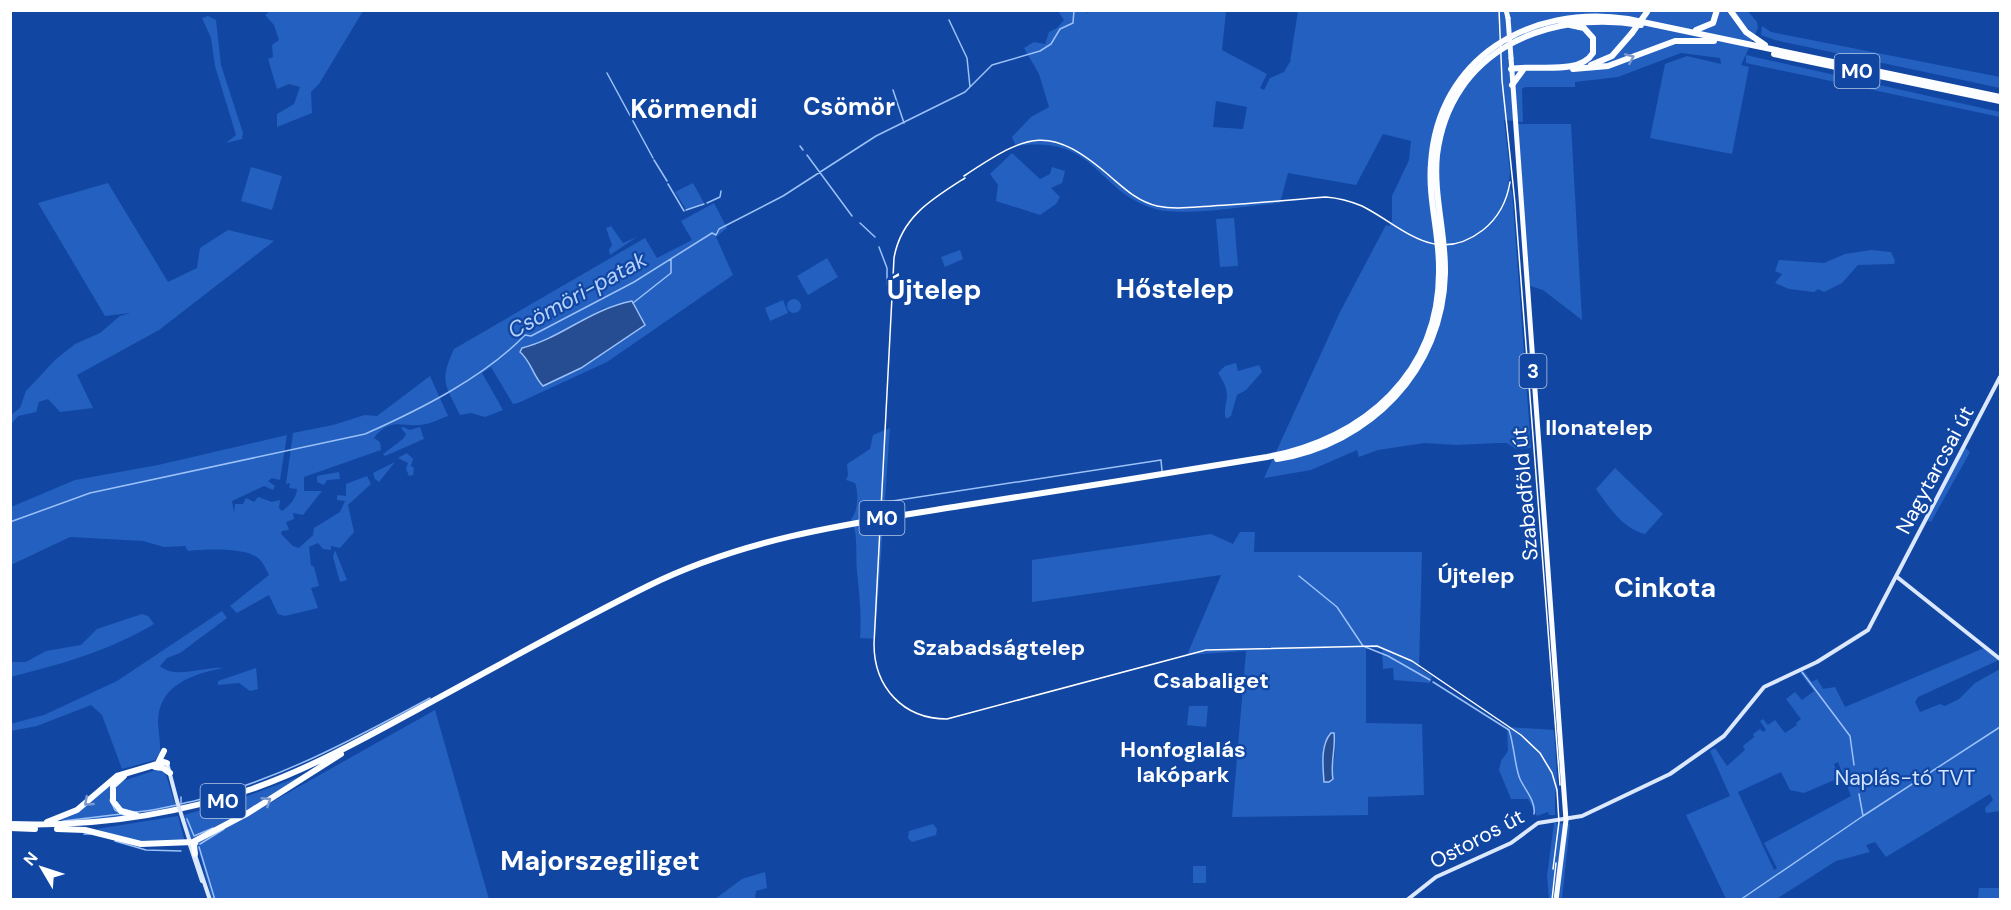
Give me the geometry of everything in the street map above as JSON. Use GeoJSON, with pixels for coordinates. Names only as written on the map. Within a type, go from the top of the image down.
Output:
{"type":"FeatureCollection","features":[{"type":"Feature","properties":{"kind":"highway"},"geometry":{"type":"LineString","coordinates":[[1680,30],[1707,28],[1715,21],[1717,10]]}},
{"type":"Feature","properties":{"kind":"highway"},"geometry":{"type":"LineString","coordinates":[[1730,10],[1752,38],[1788,52]]}},
{"type":"Feature","properties":{"kind":"highway"},"geometry":{"type":"LineString","coordinates":[[1572,67],[1587,66],[1612,56],[1648,11]]}},
{"type":"Feature","properties":{"kind":"highway","name":"M0"},"geometry":{"type":"LineString","coordinates":[[10,826],[98,822],[152,815],[231,795],[304,768],[376,732],[629,595],[696,564],[746,547],[840,525],[1267,457],[1311,446],[1341,434],[1374,411],[1397,388],[1416,359],[1430,327],[1437,300],[1440,269],[1431,193],[1431,156],[1441,118],[1465,76],[1486,54],[1505,39],[1550,20],[1598,15],[1788,52],[2001,99]]}},
{"type":"Feature","properties":{"kind":"highway","name":"M0"},"geometry":{"type":"LineString","coordinates":[[10,826],[64,829],[139,820],[203,807],[283,780],[341,754],[641,593],[738,553],[797,537],[866,524],[1280,459],[1316,450],[1349,435],[1380,413],[1406,385],[1425,354],[1438,322],[1445,274],[1436,183],[1437,157],[1443,128],[1453,104],[1469,80],[1492,57],[1514,41],[1552,26],[1583,21],[1617,22],[2001,99]]}},
{"type":"Feature","properties":{"kind":"highway"},"geometry":{"type":"LineString","coordinates":[[1552,26],[1578,26],[1591,35],[1594,47],[1590,58],[1572,67]]}},
{"type":"Feature","properties":{"kind":"highway"},"geometry":{"type":"LineString","coordinates":[[1511,69],[1608,66],[1675,41],[1714,41]]}},
{"type":"Feature","properties":{"kind":"highway"},"geometry":{"type":"LineString","coordinates":[[1511,59],[1522,69]]}},
{"type":"Feature","properties":{"kind":"highway"},"geometry":{"type":"LineString","coordinates":[[1512,85],[1522,69]]}},
{"type":"Feature","properties":{"kind":"highway"},"geometry":{"type":"LineString","coordinates":[[152,815],[121,811],[114,804],[112,792],[115,784],[122,777],[155,766],[162,759],[164,751]]}},
{"type":"Feature","properties":{"kind":"highway"},"geometry":{"type":"LineString","coordinates":[[64,829],[85,830],[141,844],[177,844],[198,840],[248,813],[341,754]]}},
{"type":"Feature","properties":{"kind":"highway"},"geometry":{"type":"LineString","coordinates":[[26,825],[53,821],[69,815],[84,806],[117,776],[167,763]]}},
{"type":"Feature","properties":{"kind":"highway"},"geometry":{"type":"LineString","coordinates":[[155,766],[162,767],[170,773]]}},
{"type":"Feature","properties":{"kind":"highway"},"geometry":{"type":"LineString","coordinates":[[193,852],[198,840]]}},
{"type":"Feature","properties":{"kind":"highway"},"geometry":{"type":"LineString","coordinates":[[177,844],[186,846],[193,852]]}},
{"type":"Feature","properties":{"kind":"main road","name":"3"},"geometry":{"type":"LineString","coordinates":[[1508,10],[1512,85]]}},
{"type":"Feature","properties":{"kind":"main road","name":"Szabadföld út"},"geometry":{"type":"LineString","coordinates":[[1512,85],[1566,820],[1556,900]]}},
{"type":"Feature","properties":{"kind":"main road","name":"Nagytarcsai út"},"geometry":{"type":"LineString","coordinates":[[1566,820],[1608,805],[1677,770],[1727,733],[1764,687],[1817,662],[1867,632],[2001,377]]}},
{"type":"Feature","properties":{"kind":"main road"},"geometry":{"type":"LineString","coordinates":[[1897,577],[2001,659]]}},
{"type":"Feature","properties":{"kind":"main road"},"geometry":{"type":"LineString","coordinates":[[167,763],[189,842],[210,900]]}},
{"type":"Feature","properties":{"kind":"main road","name":"Ostoros út"},"geometry":{"type":"LineString","coordinates":[[1407,900],[1436,877],[1511,843],[1538,823],[1557,819],[1566,820]]}},
{"type":"Feature","properties":{"kind":"green space"},"geometry":{"type":"Polygon","coordinates":[[[1092,10],[1226,11],[1222,50],[1267,74],[1260,88],[1264,90],[1270,78],[1284,72],[1290,62],[1298,11],[1747,10],[1757,22],[1758,28],[1741,65],[1749,67],[1732,154],[1650,138],[1665,64],[1687,56],[1721,64],[1720,58],[1681,53],[1618,77],[1575,82],[1575,87],[1525,87],[1522,89],[1523,122],[1504,120],[1510,172],[1508,187],[1512,191],[1531,448],[1516,449],[1507,443],[1457,445],[1425,443],[1378,450],[1359,457],[1357,450],[1311,470],[1264,478],[1340,312],[1386,225],[1389,226],[1392,221],[1392,196],[1409,160],[1411,141],[1383,134],[1356,185],[1288,173],[1280,203],[1180,212],[1152,208],[1133,199],[1079,156],[1063,148],[1042,145],[1016,146],[1012,137],[1031,117],[1049,107],[1039,74],[1024,48],[1034,42],[1045,44],[1049,32],[1057,28],[1064,20],[1058,11],[1085,11],[1087,13],[1092,10]],[[1216,101],[1213,127],[1243,129],[1247,107],[1216,101]]]}},
{"type":"Feature","properties":{"kind":"green space"},"geometry":{"type":"Polygon","coordinates":[[[270,11],[363,11],[319,84],[311,92],[312,113],[277,127],[277,114],[294,104],[300,87],[289,84],[277,89],[268,59],[273,57],[272,45],[279,40],[274,25],[265,15],[270,11]]]}},
{"type":"Feature","properties":{"kind":"green space"},"geometry":{"type":"Polygon","coordinates":[[[208,16],[216,20],[221,65],[243,133],[242,139],[226,143],[236,135],[215,66],[211,38],[202,18],[208,16]]]}},
{"type":"Feature","properties":{"kind":"green space"},"geometry":{"type":"Polygon","coordinates":[[[1762,26],[1771,32],[2000,77],[2000,88],[1775,40],[1761,35],[1762,26]]]}},
{"type":"Feature","properties":{"kind":"green space"},"geometry":{"type":"Polygon","coordinates":[[[1746,55],[2000,112],[2000,117],[1746,63],[1746,55]]]}},
{"type":"Feature","properties":{"kind":"green space"},"geometry":{"type":"Polygon","coordinates":[[[1518,124],[1571,124],[1582,320],[1543,290],[1530,286],[1518,124]]]}},
{"type":"Feature","properties":{"kind":"green space"},"geometry":{"type":"Polygon","coordinates":[[[1012,153],[1040,179],[1050,174],[1052,167],[1065,171],[1062,183],[1051,188],[1060,197],[1056,204],[1040,215],[996,201],[998,185],[990,174],[1012,153]]]}},
{"type":"Feature","properties":{"kind":"green space"},"geometry":{"type":"Polygon","coordinates":[[[251,167],[282,176],[272,210],[241,201],[251,167]]]}},
{"type":"Feature","properties":{"kind":"green space"},"geometry":{"type":"Polygon","coordinates":[[[108,183],[168,282],[197,268],[200,248],[228,230],[274,241],[159,330],[77,375],[93,408],[60,412],[48,399],[39,402],[36,412],[18,416],[11,424],[11,415],[20,408],[26,391],[56,359],[75,344],[100,333],[120,316],[130,313],[105,316],[38,203],[108,183]]]}},
{"type":"Feature","properties":{"kind":"green space"},"geometry":{"type":"Polygon","coordinates":[[[693,183],[704,203],[687,211],[675,192],[693,183]]]}},
{"type":"Feature","properties":{"kind":"green space"},"geometry":{"type":"Polygon","coordinates":[[[714,203],[727,228],[716,237],[733,275],[607,362],[518,403],[513,404],[491,367],[482,373],[503,410],[485,417],[471,413],[460,415],[448,389],[445,376],[454,349],[645,238],[657,258],[692,240],[681,221],[714,203]],[[607,306],[546,341],[523,348],[530,365],[607,306]]]}},
{"type":"Feature","properties":{"kind":"green space"},"geometry":{"type":"Polygon","coordinates":[[[1234,218],[1238,266],[1220,267],[1216,219],[1234,218]]]}},
{"type":"Feature","properties":{"kind":"green space"},"geometry":{"type":"Polygon","coordinates":[[[611,226],[623,243],[637,237],[610,255],[609,250],[612,245],[606,228],[611,226]]]}},
{"type":"Feature","properties":{"kind":"green space"},"geometry":{"type":"Polygon","coordinates":[[[960,250],[963,259],[945,267],[941,257],[960,250]]]}},
{"type":"Feature","properties":{"kind":"green space"},"geometry":{"type":"Polygon","coordinates":[[[1871,250],[1891,252],[1894,264],[1858,265],[1842,283],[1824,292],[1818,289],[1814,292],[1789,289],[1775,283],[1782,274],[1775,271],[1779,260],[1824,263],[1845,254],[1871,250]]]}},
{"type":"Feature","properties":{"kind":"green space"},"geometry":{"type":"Polygon","coordinates":[[[827,258],[838,277],[808,295],[797,276],[827,258]]]}},
{"type":"Feature","properties":{"kind":"green space"},"geometry":{"type":"Polygon","coordinates":[[[794,299],[799,301],[801,306],[799,311],[794,313],[789,311],[787,306],[789,301],[794,299]]]}},
{"type":"Feature","properties":{"kind":"green space"},"geometry":{"type":"Polygon","coordinates":[[[783,300],[788,313],[770,321],[765,308],[783,300]]]}},
{"type":"Feature","properties":{"kind":"green space"},"geometry":{"type":"Polygon","coordinates":[[[1236,363],[1238,371],[1259,365],[1262,372],[1246,390],[1237,395],[1231,416],[1226,419],[1227,393],[1218,373],[1225,366],[1236,363]]]}},
{"type":"Feature","properties":{"kind":"green space"},"geometry":{"type":"Polygon","coordinates":[[[430,376],[448,416],[426,424],[398,424],[386,427],[374,438],[380,442],[381,450],[304,477],[304,491],[322,491],[303,515],[293,513],[294,519],[286,522],[289,530],[282,531],[281,534],[293,546],[299,548],[313,535],[314,528],[340,512],[345,501],[337,500],[337,495],[346,496],[346,484],[367,476],[371,484],[348,505],[354,532],[340,548],[331,546],[331,550],[323,549],[318,543],[309,547],[311,565],[314,567],[319,586],[311,588],[318,608],[285,616],[278,614],[269,595],[237,613],[230,606],[269,575],[264,564],[257,557],[232,550],[188,551],[185,546],[164,547],[143,541],[70,537],[11,565],[11,507],[75,480],[158,465],[287,435],[280,480],[272,478],[268,481],[275,486],[273,490],[264,486],[232,501],[234,513],[235,504],[243,504],[246,498],[254,502],[258,497],[272,502],[280,500],[279,508],[282,511],[292,502],[297,489],[289,488],[290,483],[286,484],[293,433],[333,425],[365,415],[377,416],[430,376]]]}},
{"type":"Feature","properties":{"kind":"green space"},"geometry":{"type":"Polygon","coordinates":[[[420,427],[424,439],[385,456],[383,454],[403,439],[406,434],[401,428],[410,430],[420,427]]]}},
{"type":"Feature","properties":{"kind":"green space"},"geometry":{"type":"Polygon","coordinates":[[[890,428],[875,639],[860,638],[856,538],[851,519],[856,507],[857,492],[855,483],[846,480],[847,464],[870,449],[873,435],[890,428]]]}},
{"type":"Feature","properties":{"kind":"green space"},"geometry":{"type":"Polygon","coordinates":[[[1965,447],[1970,452],[1931,522],[1927,520],[1965,447]]]}},
{"type":"Feature","properties":{"kind":"green space"},"geometry":{"type":"Polygon","coordinates":[[[407,453],[413,459],[411,466],[414,468],[413,475],[409,476],[406,469],[408,463],[398,458],[407,453]]]}},
{"type":"Feature","properties":{"kind":"green space"},"geometry":{"type":"Polygon","coordinates":[[[395,462],[379,482],[375,479],[373,473],[395,462]]]}},
{"type":"Feature","properties":{"kind":"green space"},"geometry":{"type":"Polygon","coordinates":[[[1615,468],[1663,514],[1645,534],[1623,522],[1596,489],[1615,468]]]}},
{"type":"Feature","properties":{"kind":"green space"},"geometry":{"type":"Polygon","coordinates":[[[339,472],[340,479],[327,480],[324,485],[317,482],[317,476],[339,472]]]}},
{"type":"Feature","properties":{"kind":"green space"},"geometry":{"type":"Polygon","coordinates":[[[1240,532],[1255,532],[1254,552],[1422,552],[1419,668],[1432,676],[1430,683],[1394,680],[1393,668],[1383,669],[1382,649],[1366,647],[1366,723],[1422,724],[1424,795],[1368,797],[1368,815],[1232,817],[1246,651],[1187,655],[1221,575],[1032,602],[1032,560],[1211,534],[1233,544],[1240,532]],[[1331,733],[1325,744],[1324,781],[1331,771],[1334,759],[1334,733],[1331,733]]]}},
{"type":"Feature","properties":{"kind":"green space"},"geometry":{"type":"Polygon","coordinates":[[[335,550],[347,580],[340,582],[333,557],[335,550]]]}},
{"type":"Feature","properties":{"kind":"green space"},"geometry":{"type":"Polygon","coordinates":[[[222,611],[227,618],[180,653],[167,658],[160,666],[174,672],[223,668],[180,683],[164,698],[158,721],[160,754],[155,760],[122,769],[102,715],[91,705],[37,726],[11,731],[10,724],[44,715],[117,681],[222,611]]]}},
{"type":"Feature","properties":{"kind":"green space"},"geometry":{"type":"Polygon","coordinates":[[[142,614],[148,616],[154,624],[120,642],[66,662],[11,677],[11,662],[26,662],[46,651],[81,645],[97,629],[142,614]]]}},
{"type":"Feature","properties":{"kind":"green space","name":"Naplás-tó TVT"},"geometry":{"type":"Polygon","coordinates":[[[1984,648],[1999,660],[1918,697],[1915,702],[1920,712],[1940,704],[1945,706],[1959,699],[1975,683],[2000,669],[2000,811],[1986,813],[1985,808],[1993,800],[1990,794],[1886,857],[1875,842],[1866,845],[1870,852],[1836,861],[1775,900],[1726,899],[1686,815],[1730,796],[1710,751],[1715,748],[1727,766],[1745,750],[1743,746],[1754,737],[1753,734],[1760,729],[1763,732],[1766,730],[1760,721],[1763,719],[1768,725],[1775,720],[1785,733],[1797,725],[1796,723],[1801,719],[1786,699],[1795,692],[1802,700],[1814,691],[1800,673],[1804,671],[1812,682],[1817,679],[1823,689],[1835,687],[1845,707],[1984,648]],[[1838,762],[1834,764],[1839,778],[1804,793],[1790,790],[1781,772],[1738,792],[1774,870],[1777,868],[1764,843],[1851,796],[1838,762]]]}},
{"type":"Feature","properties":{"kind":"green space"},"geometry":{"type":"Polygon","coordinates":[[[256,668],[258,689],[250,691],[239,683],[218,685],[218,681],[256,668]]]}},
{"type":"Feature","properties":{"kind":"green space"},"geometry":{"type":"Polygon","coordinates":[[[1189,706],[1208,706],[1206,727],[1187,725],[1189,706]]]}},
{"type":"Feature","properties":{"kind":"green space"},"geometry":{"type":"Polygon","coordinates":[[[435,710],[489,899],[212,899],[197,844],[435,710]]]}},
{"type":"Feature","properties":{"kind":"green space"},"geometry":{"type":"Polygon","coordinates":[[[1507,727],[1554,730],[1558,791],[1555,792],[1555,815],[1549,815],[1548,812],[1537,816],[1528,799],[1511,799],[1499,770],[1501,761],[1508,751],[1507,727]]]}},
{"type":"Feature","properties":{"kind":"green space"},"geometry":{"type":"Polygon","coordinates":[[[159,769],[165,772],[176,807],[134,814],[118,807],[113,793],[120,782],[159,769]]]}},
{"type":"Feature","properties":{"kind":"green space"},"geometry":{"type":"Polygon","coordinates":[[[304,775],[254,807],[191,839],[184,815],[234,801],[304,775]]]}},
{"type":"Feature","properties":{"kind":"green space"},"geometry":{"type":"Polygon","coordinates":[[[115,780],[110,799],[130,816],[54,823],[75,814],[115,780]]]}},
{"type":"Feature","properties":{"kind":"green space"},"geometry":{"type":"Polygon","coordinates":[[[178,816],[185,842],[134,841],[96,829],[178,816]]]}},
{"type":"Feature","properties":{"kind":"green space"},"geometry":{"type":"Polygon","coordinates":[[[1554,823],[1570,824],[1562,899],[1549,899],[1547,876],[1554,823]]]}},
{"type":"Feature","properties":{"kind":"green space"},"geometry":{"type":"Polygon","coordinates":[[[933,824],[937,829],[936,835],[912,842],[908,838],[909,831],[933,824]]]}},
{"type":"Feature","properties":{"kind":"green space"},"geometry":{"type":"Polygon","coordinates":[[[1193,866],[1206,866],[1206,883],[1193,883],[1193,866]]]}},
{"type":"Feature","properties":{"kind":"green space"},"geometry":{"type":"Polygon","coordinates":[[[765,872],[767,888],[756,891],[755,899],[715,899],[742,879],[765,872]]]}},
{"type":"Feature","properties":{"kind":"green space"},"geometry":{"type":"Polygon","coordinates":[[[1979,888],[2000,888],[2000,899],[1978,899],[1979,888]]]}},
{"type":"Feature","properties":{"kind":"shaded area"},"geometry":{"type":"Polygon","coordinates":[[[632,301],[645,325],[581,368],[543,386],[520,352],[522,348],[550,338],[616,305],[632,301]]]}},
{"type":"Feature","properties":{"kind":"shaded area"},"geometry":{"type":"Polygon","coordinates":[[[1331,733],[1334,733],[1333,779],[1324,782],[1324,750],[1331,733]]]}},
{"type":"Feature","properties":{"kind":"waterway","name":"Csömöri-patak"},"geometry":{"type":"LineString","coordinates":[[10,522],[90,493],[365,434],[407,414],[491,365],[525,335],[531,336],[634,282],[712,233],[716,235],[719,229],[783,196],[876,136],[965,92],[992,65],[1040,51],[1051,44],[1060,29],[1073,23],[1074,10]]}},
{"type":"Feature","properties":{"kind":"waterway"},"geometry":{"type":"LineString","coordinates":[[949,20],[967,58],[970,87]]}},
{"type":"Feature","properties":{"kind":"waterway"},"geometry":{"type":"LineString","coordinates":[[607,73],[653,158]]}},
{"type":"Feature","properties":{"kind":"waterway"},"geometry":{"type":"LineString","coordinates":[[893,90],[904,123]]}},
{"type":"Feature","properties":{"kind":"waterway"},"geometry":{"type":"LineString","coordinates":[[800,146],[803,150]]}},
{"type":"Feature","properties":{"kind":"waterway"},"geometry":{"type":"LineString","coordinates":[[807,155],[852,216]]}},
{"type":"Feature","properties":{"kind":"waterway"},"geometry":{"type":"LineString","coordinates":[[654,160],[667,181]]}},
{"type":"Feature","properties":{"kind":"waterway"},"geometry":{"type":"LineString","coordinates":[[668,184],[684,211]]}},
{"type":"Feature","properties":{"kind":"waterway"},"geometry":{"type":"LineString","coordinates":[[707,203],[720,197],[721,191]]}},
{"type":"Feature","properties":{"kind":"waterway"},"geometry":{"type":"LineString","coordinates":[[686,210],[704,204]]}},
{"type":"Feature","properties":{"kind":"waterway"},"geometry":{"type":"LineString","coordinates":[[860,223],[875,237]]}},
{"type":"Feature","properties":{"kind":"waterway"},"geometry":{"type":"LineString","coordinates":[[879,247],[887,268],[887,285]]}},
{"type":"Feature","properties":{"kind":"waterway"},"geometry":{"type":"LineString","coordinates":[[633,303],[671,273],[671,259]]}},
{"type":"Feature","properties":{"kind":"waterway"},"geometry":{"type":"LineString","coordinates":[[886,510],[886,502],[1161,460],[1162,471]]}},
{"type":"Feature","properties":{"kind":"waterway"},"geometry":{"type":"LineString","coordinates":[[1299,576],[1337,607],[1363,646],[1388,656],[1430,680]]}},
{"type":"Feature","properties":{"kind":"waterway"},"geometry":{"type":"LineString","coordinates":[[1802,672],[1850,736],[1854,765]]}},
{"type":"Feature","properties":{"kind":"waterway"},"geometry":{"type":"LineString","coordinates":[[1433,682],[1509,730],[1518,774],[1532,800],[1534,814]]}},
{"type":"Feature","properties":{"kind":"waterway"},"geometry":{"type":"LineString","coordinates":[[135,812],[194,801],[256,782],[315,757],[430,698]]}},
{"type":"Feature","properties":{"kind":"waterway"},"geometry":{"type":"LineString","coordinates":[[1740,900],[2000,727]]}},
{"type":"Feature","properties":{"kind":"waterway"},"geometry":{"type":"LineString","coordinates":[[1859,794],[1863,816]]}},
{"type":"Feature","properties":{"kind":"waterway"},"geometry":{"type":"LineString","coordinates":[[181,797],[181,803]]}},
{"type":"Feature","properties":{"kind":"waterway"},"geometry":{"type":"LineString","coordinates":[[110,800],[115,810],[124,815]]}},
{"type":"Feature","properties":{"kind":"waterway"},"geometry":{"type":"LineString","coordinates":[[63,821],[121,814]]}},
{"type":"Feature","properties":{"kind":"waterway"},"geometry":{"type":"LineString","coordinates":[[187,819],[194,836],[213,828]]}},
{"type":"Feature","properties":{"kind":"waterway"},"geometry":{"type":"LineString","coordinates":[[200,844],[224,829]]}},
{"type":"Feature","properties":{"kind":"waterway"},"geometry":{"type":"LineString","coordinates":[[84,834],[90,834]]}},
{"type":"Feature","properties":{"kind":"waterway"},"geometry":{"type":"LineString","coordinates":[[115,841],[146,850],[181,851]]}},
{"type":"Feature","properties":{"kind":"waterway"},"geometry":{"type":"LineString","coordinates":[[199,847],[215,900]]}},
{"type":"Feature","properties":{"kind":"tram line"},"geometry":{"type":"LineString","coordinates":[[1499,10],[1502,80],[1515,203],[1560,785]]}},
{"type":"Feature","properties":{"kind":"tram line"},"geometry":{"type":"LineString","coordinates":[[964,176],[986,161],[1023,143],[1039,140],[1055,142],[1071,148],[1090,160],[1139,199],[1157,206],[1184,208],[1330,197],[1362,206],[1420,239],[1434,244],[1449,245],[1466,240],[1483,230],[1493,220],[1507,196],[1510,182]]}},
{"type":"Feature","properties":{"kind":"tram line"},"geometry":{"type":"LineString","coordinates":[[965,178],[930,202],[911,220],[903,231],[894,258],[874,644],[879,674],[885,687],[894,698],[917,713],[931,718],[947,719],[1206,650],[1377,646],[1412,661],[1521,735],[1540,753],[1552,773],[1557,790],[1559,822],[1553,869]]}},
{"type":"Feature","properties":{"kind":"tram line"},"geometry":{"type":"LineString","coordinates":[[1552,900],[1556,863]]}},
{"type":"Feature","properties":{"kind":"district","name":"Csömör"},"geometry":{"type":"Point","coordinates":[849,106]}},
{"type":"Feature","properties":{"kind":"district","name":"Körmendi"},"geometry":{"type":"Point","coordinates":[694,108]}},
{"type":"Feature","properties":{"kind":"district","name":"Hőstelep"},"geometry":{"type":"Point","coordinates":[1175,288]}},
{"type":"Feature","properties":{"kind":"district","name":"Újtelep"},"geometry":{"type":"Point","coordinates":[934,289]}},
{"type":"Feature","properties":{"kind":"district","name":"Ilonatelep"},"geometry":{"type":"Point","coordinates":[1599,427]}},
{"type":"Feature","properties":{"kind":"district","name":"Újtelep"},"geometry":{"type":"Point","coordinates":[1476,575]}},
{"type":"Feature","properties":{"kind":"district","name":"Cinkota"},"geometry":{"type":"Point","coordinates":[1665,587]}},
{"type":"Feature","properties":{"kind":"district","name":"Szabadságtelep"},"geometry":{"type":"Point","coordinates":[999,647]}},
{"type":"Feature","properties":{"kind":"district","name":"Csabaliget"},"geometry":{"type":"Point","coordinates":[1211,680]}},
{"type":"Feature","properties":{"kind":"district","name":"Honfoglalás lakópark"},"geometry":{"type":"Point","coordinates":[1183,762]}},
{"type":"Feature","properties":{"kind":"district","name":"Majorszegiliget"},"geometry":{"type":"Point","coordinates":[600,860]}}]}
